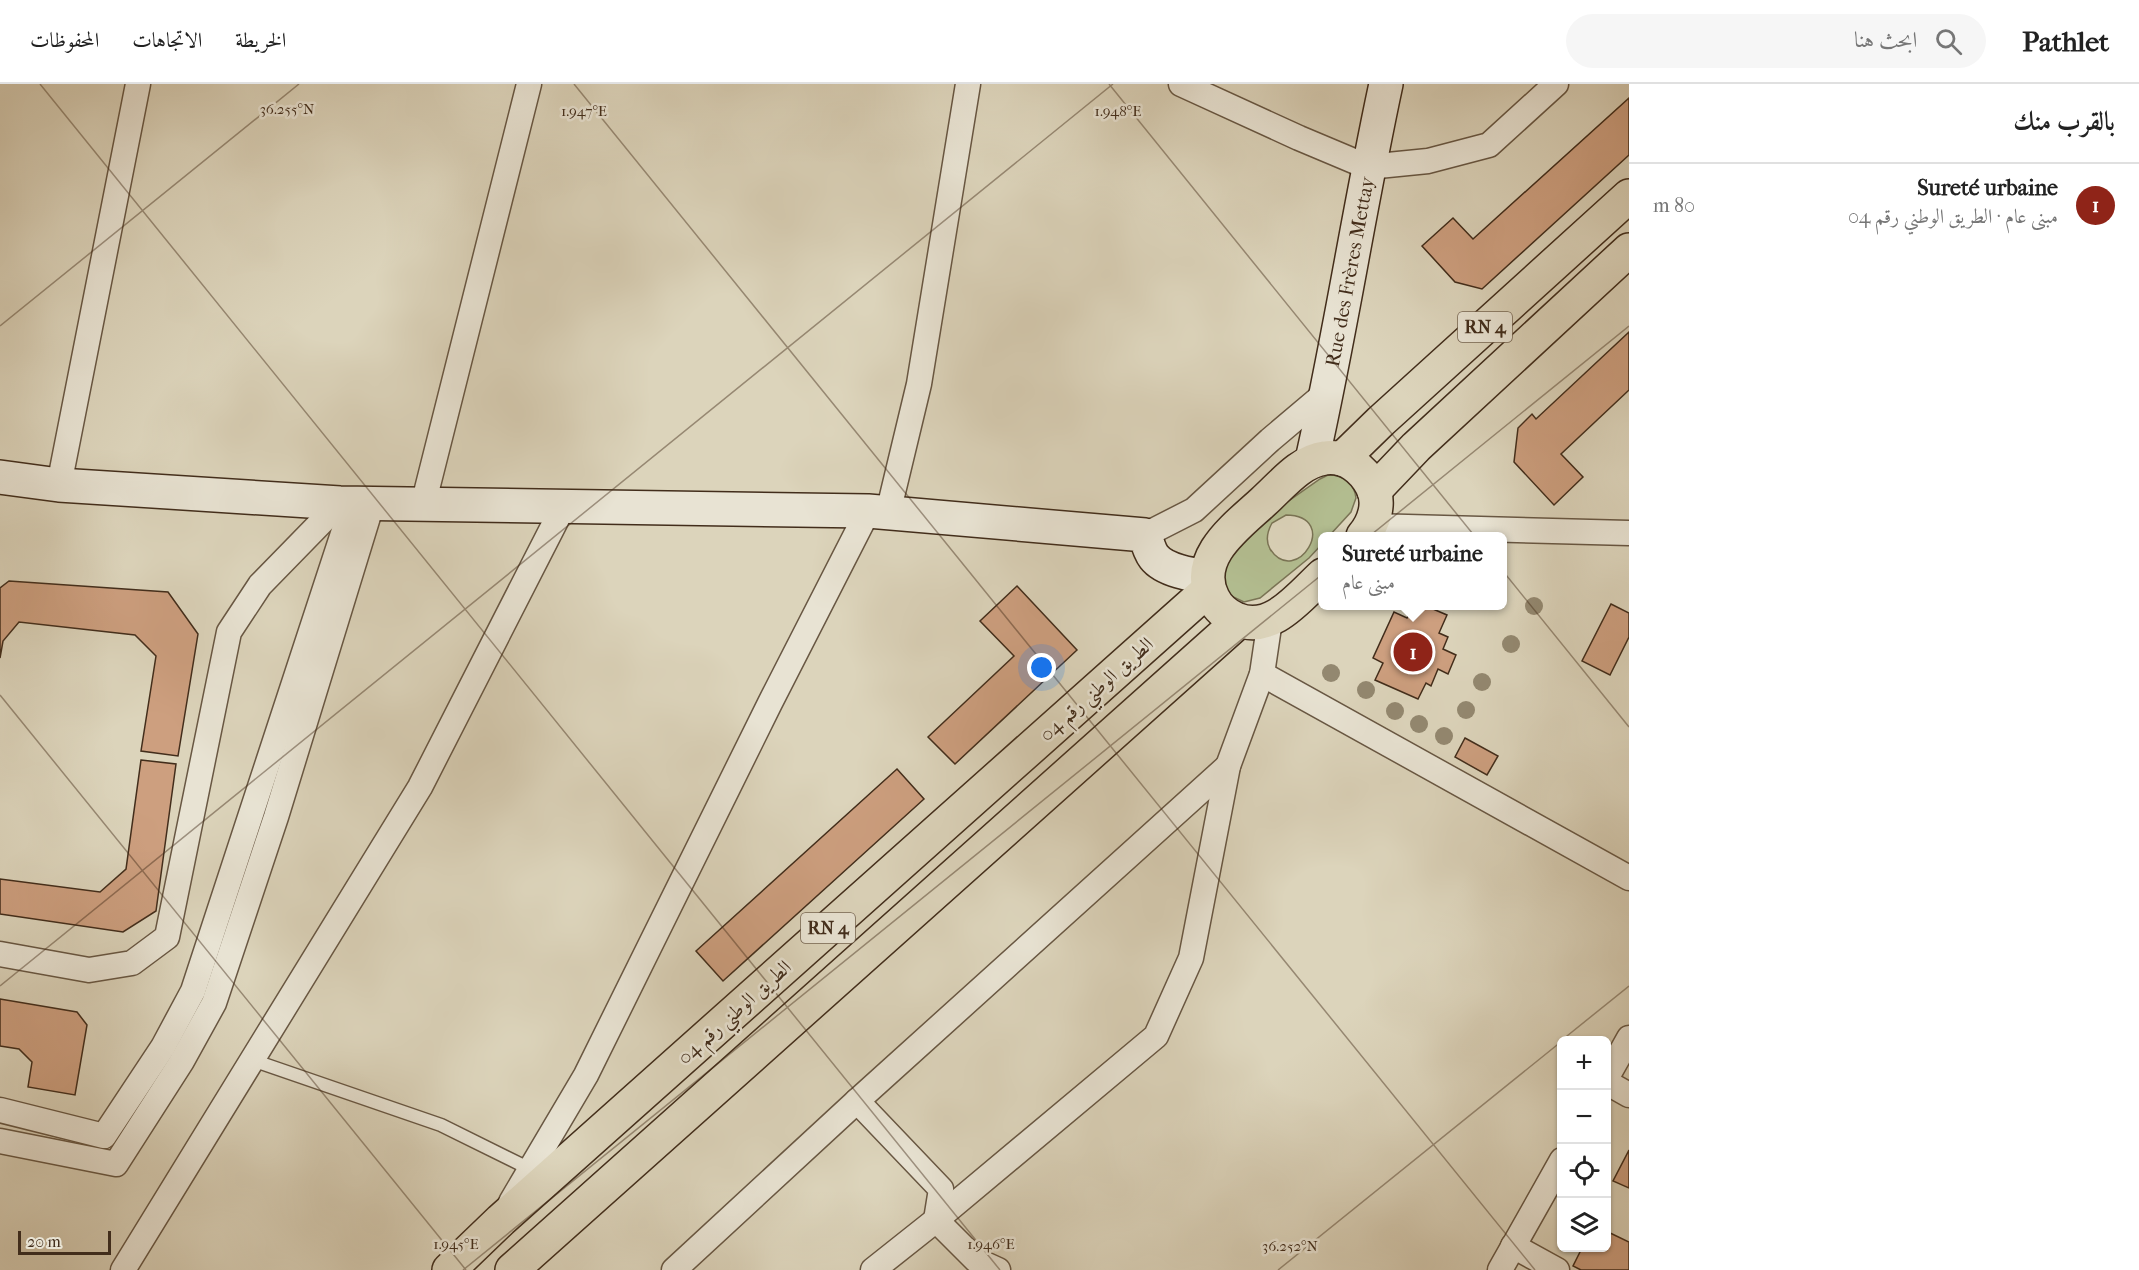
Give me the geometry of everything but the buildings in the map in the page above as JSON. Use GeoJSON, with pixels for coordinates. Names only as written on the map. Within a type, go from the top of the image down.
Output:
{"type":"FeatureCollection","features":[{"type":"Feature","properties":{"kind":"highway","name":"الطريق الوطني رقم 04"},"geometry":{"type":"LineString","coordinates":[[449,1270],[501,1220],[1208,582],[1213,554],[1225,538],[1295,472],[1327,460],[1381,421],[1629,196]]}},
{"type":"Feature","properties":{"kind":"highway","name":"RN 4"},"geometry":{"type":"LineString","coordinates":[[1374,491],[1416,447],[1629,250]]}},
{"type":"Feature","properties":{"kind":"highway"},"geometry":{"type":"LineString","coordinates":[[1327,460],[1355,465],[1366,475],[1374,491],[1376,509],[1367,531]]}},
{"type":"Feature","properties":{"kind":"highway"},"geometry":{"type":"LineString","coordinates":[[1208,582],[1217,605],[1228,615],[1239,621],[1256,623],[1270,620],[1288,609],[1318,580]]}},
{"type":"Feature","properties":{"kind":"highway","name":"RN 4"},"geometry":{"type":"LineString","coordinates":[[512,1270],[1239,621]]}},
{"type":"Feature","properties":{"kind":"street"},"geometry":{"type":"LineString","coordinates":[[59,485],[138,84]]}},
{"type":"Feature","properties":{"kind":"street"},"geometry":{"type":"LineString","coordinates":[[423,505],[529,84]]}},
{"type":"Feature","properties":{"kind":"street"},"geometry":{"type":"LineString","coordinates":[[501,1220],[586,1075],[770,703],[878,512],[919,384],[968,84]]}},
{"type":"Feature","properties":{"kind":"street"},"geometry":{"type":"LineString","coordinates":[[1181,84],[1368,167],[1428,161],[1489,145],[1556,84]]}},
{"type":"Feature","properties":{"kind":"street","name":"Rue des Frères Mettay"},"geometry":{"type":"LineString","coordinates":[[1327,460],[1328,392],[1368,167],[1386,84]]}},
{"type":"Feature","properties":{"kind":"street"},"geometry":{"type":"LineString","coordinates":[[0,477],[59,485],[355,503],[878,512],[1145,535],[1194,510],[1269,441],[1328,392]]}},
{"type":"Feature","properties":{"kind":"street"},"geometry":{"type":"LineString","coordinates":[[0,954],[89,970],[132,963],[167,937],[230,632],[260,585],[355,503]]}},
{"type":"Feature","properties":{"kind":"street"},"geometry":{"type":"LineString","coordinates":[[0,1110],[104,1136],[163,1047],[193,991],[355,503]]}},
{"type":"Feature","properties":{"kind":"street"},"geometry":{"type":"LineString","coordinates":[[0,1141],[116,1164],[182,1060],[214,1003],[276,817],[355,503]]}},
{"type":"Feature","properties":{"kind":"street"},"geometry":{"type":"LineString","coordinates":[[123,1270],[420,787],[563,507]]}},
{"type":"Feature","properties":{"kind":"street"},"geometry":{"type":"LineString","coordinates":[[1367,531],[1498,532]]}},
{"type":"Feature","properties":{"kind":"street"},"geometry":{"type":"LineString","coordinates":[[1507,532],[1629,533]]}},
{"type":"Feature","properties":{"kind":"street"},"geometry":{"type":"LineString","coordinates":[[1145,535],[1154,558],[1172,569],[1208,582]]}},
{"type":"Feature","properties":{"kind":"street"},"geometry":{"type":"LineString","coordinates":[[873,1270],[1156,1036],[1191,958],[1228,766],[1262,674],[1270,620]]}},
{"type":"Feature","properties":{"kind":"street"},"geometry":{"type":"LineString","coordinates":[[1262,674],[1629,878]]}},
{"type":"Feature","properties":{"kind":"street"},"geometry":{"type":"LineString","coordinates":[[674,1270],[857,1101],[1228,766]]}},
{"type":"Feature","properties":{"kind":"street"},"geometry":{"type":"LineString","coordinates":[[1611,1072],[1629,1038]]}},
{"type":"Feature","properties":{"kind":"street"},"geometry":{"type":"LineString","coordinates":[[1611,1084],[1629,1095]]}},
{"type":"Feature","properties":{"kind":"street"},"geometry":{"type":"LineString","coordinates":[[857,1101],[941,1189],[936,1220]]}},
{"type":"Feature","properties":{"kind":"street"},"geometry":{"type":"LineString","coordinates":[[1500,1270],[1557,1169]]}},
{"type":"Feature","properties":{"kind":"street"},"geometry":{"type":"LineString","coordinates":[[936,1220],[976,1260],[998,1270]]}},
{"type":"Feature","properties":{"kind":"street"},"geometry":{"type":"LineString","coordinates":[[1513,1246],[1557,1270]]}},
{"type":"Feature","properties":{"kind":"lane"},"geometry":{"type":"LineString","coordinates":[[252,1060],[441,1125],[530,1169]]}},
{"type":"Feature","properties":{"kind":"green space"},"geometry":{"type":"Polygon","coordinates":[[[1328,475],[1343,478],[1355,492],[1356,498],[1351,512],[1333,532],[1318,532],[1318,548],[1309,558],[1260,598],[1244,602],[1229,595],[1223,587],[1223,569],[1228,560],[1270,514],[1328,475]],[[1286,515],[1272,523],[1267,539],[1270,549],[1280,559],[1291,561],[1301,556],[1309,547],[1312,537],[1311,526],[1302,518],[1286,515]]]}},
{"type":"Feature","properties":{"kind":"place","name":"Sureté urbaine"},"geometry":{"type":"Point","coordinates":[1413,652]}}]}
